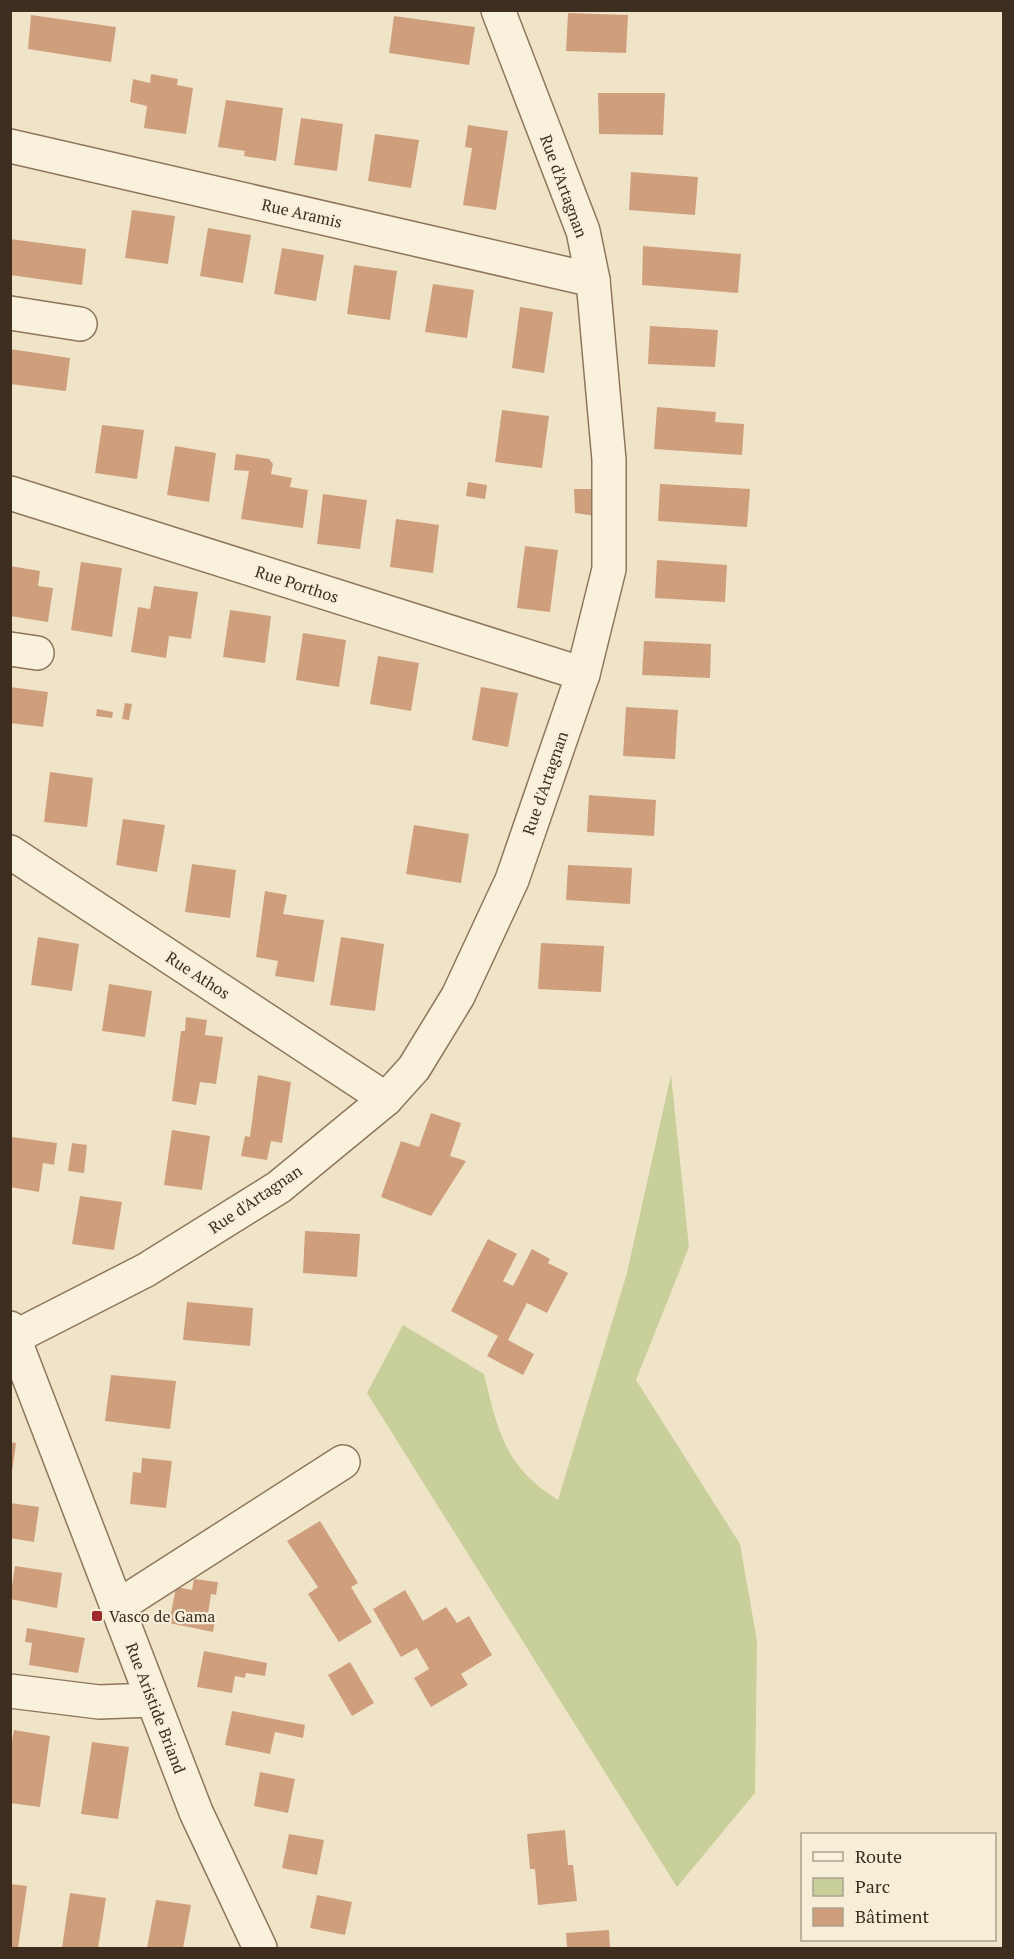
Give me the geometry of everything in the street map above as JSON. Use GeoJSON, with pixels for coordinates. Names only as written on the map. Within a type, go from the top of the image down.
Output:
{"type":"FeatureCollection","features":[{"type":"Feature","properties":{"kind":"street","name":"Rue d'Artagnan"},"geometry":{"type":"LineString","coordinates":[[13,1332],[146,1270],[279,1187],[386,1099],[414,1068],[458,996],[507,890],[583,674],[609,569],[609,460],[593,280],[583,231],[498,10]]}},
{"type":"Feature","properties":{"kind":"street","name":"Rue Aramis"},"geometry":{"type":"LineString","coordinates":[[10,146],[593,280]]}},
{"type":"Feature","properties":{"kind":"street"},"geometry":{"type":"LineString","coordinates":[[10,313],[80,324]]}},
{"type":"Feature","properties":{"kind":"street","name":"Rue Porthos"},"geometry":{"type":"LineString","coordinates":[[10,493],[583,674]]}},
{"type":"Feature","properties":{"kind":"street","name":"Rue Athos"},"geometry":{"type":"LineString","coordinates":[[10,852],[386,1099]]}},
{"type":"Feature","properties":{"kind":"street","name":"Rue Aristide Briand"},"geometry":{"type":"LineString","coordinates":[[13,1332],[196,1812],[260,1948]]}},
{"type":"Feature","properties":{"kind":"street"},"geometry":{"type":"LineString","coordinates":[[117,1608],[343,1462]]}},
{"type":"Feature","properties":{"kind":"street"},"geometry":{"type":"LineString","coordinates":[[10,1691],[99,1702],[152,1700]]}},
{"type":"Feature","properties":{"kind":"green space"},"geometry":{"type":"Polygon","coordinates":[[[671,1075],[689,1247],[636,1380],[740,1544],[757,1641],[755,1793],[677,1887],[367,1393],[403,1325],[484,1374],[494,1414],[506,1446],[526,1475],[558,1500],[627,1273],[671,1075]]]}},
{"type":"Feature","properties":{"kind":"building"},"geometry":{"type":"Polygon","coordinates":[[[568,13],[628,15],[626,53],[566,51],[568,13]]]}},
{"type":"Feature","properties":{"kind":"building"},"geometry":{"type":"Polygon","coordinates":[[[31,15],[116,27],[111,62],[28,49],[31,15]]]}},
{"type":"Feature","properties":{"kind":"building"},"geometry":{"type":"Polygon","coordinates":[[[394,16],[475,27],[469,65],[389,53],[394,16]]]}},
{"type":"Feature","properties":{"kind":"building"},"geometry":{"type":"Polygon","coordinates":[[[151,74],[178,79],[177,85],[193,88],[186,134],[144,128],[147,106],[130,102],[133,79],[150,83],[151,74]]]}},
{"type":"Feature","properties":{"kind":"building"},"geometry":{"type":"Polygon","coordinates":[[[598,93],[665,93],[663,135],[599,134],[598,93]]]}},
{"type":"Feature","properties":{"kind":"building"},"geometry":{"type":"Polygon","coordinates":[[[226,100],[283,108],[276,161],[244,156],[245,151],[218,147],[226,100]]]}},
{"type":"Feature","properties":{"kind":"building"},"geometry":{"type":"Polygon","coordinates":[[[301,118],[343,124],[337,171],[294,165],[301,118]]]}},
{"type":"Feature","properties":{"kind":"building"},"geometry":{"type":"Polygon","coordinates":[[[468,125],[508,131],[496,210],[463,205],[472,148],[465,147],[468,125]]]}},
{"type":"Feature","properties":{"kind":"building"},"geometry":{"type":"Polygon","coordinates":[[[375,134],[419,140],[411,188],[368,181],[375,134]]]}},
{"type":"Feature","properties":{"kind":"building"},"geometry":{"type":"Polygon","coordinates":[[[631,172],[698,177],[695,215],[629,210],[631,172]]]}},
{"type":"Feature","properties":{"kind":"building"},"geometry":{"type":"Polygon","coordinates":[[[132,210],[175,216],[168,264],[125,258],[132,210]]]}},
{"type":"Feature","properties":{"kind":"building"},"geometry":{"type":"Polygon","coordinates":[[[208,228],[251,235],[243,283],[200,276],[208,228]]]}},
{"type":"Feature","properties":{"kind":"building"},"geometry":{"type":"Polygon","coordinates":[[[10,239],[86,249],[82,285],[10,275],[10,239]]]}},
{"type":"Feature","properties":{"kind":"building"},"geometry":{"type":"Polygon","coordinates":[[[643,246],[741,254],[738,293],[642,285],[643,246]]]}},
{"type":"Feature","properties":{"kind":"building"},"geometry":{"type":"Polygon","coordinates":[[[282,248],[324,255],[316,301],[274,294],[282,248]]]}},
{"type":"Feature","properties":{"kind":"building"},"geometry":{"type":"Polygon","coordinates":[[[354,265],[397,271],[390,320],[347,314],[354,265]]]}},
{"type":"Feature","properties":{"kind":"building"},"geometry":{"type":"Polygon","coordinates":[[[433,284],[474,290],[467,338],[425,332],[433,284]]]}},
{"type":"Feature","properties":{"kind":"building"},"geometry":{"type":"Polygon","coordinates":[[[520,307],[553,312],[544,373],[512,368],[520,307]]]}},
{"type":"Feature","properties":{"kind":"building"},"geometry":{"type":"Polygon","coordinates":[[[650,326],[718,330],[715,367],[648,364],[650,326]]]}},
{"type":"Feature","properties":{"kind":"building"},"geometry":{"type":"Polygon","coordinates":[[[10,349],[70,358],[66,391],[10,384],[10,349]]]}},
{"type":"Feature","properties":{"kind":"building"},"geometry":{"type":"Polygon","coordinates":[[[657,407],[716,412],[715,422],[744,424],[742,455],[654,449],[657,407]]]}},
{"type":"Feature","properties":{"kind":"building"},"geometry":{"type":"Polygon","coordinates":[[[502,410],[549,416],[542,468],[495,462],[502,410]]]}},
{"type":"Feature","properties":{"kind":"building"},"geometry":{"type":"Polygon","coordinates":[[[102,425],[144,430],[137,479],[95,473],[102,425]]]}},
{"type":"Feature","properties":{"kind":"building"},"geometry":{"type":"Polygon","coordinates":[[[175,446],[216,453],[209,502],[167,495],[175,446]]]}},
{"type":"Feature","properties":{"kind":"building"},"geometry":{"type":"Polygon","coordinates":[[[236,454],[269,459],[273,464],[271,474],[292,478],[290,487],[308,490],[303,528],[241,519],[249,471],[234,470],[236,454]]]}},
{"type":"Feature","properties":{"kind":"building"},"geometry":{"type":"Polygon","coordinates":[[[468,482],[487,485],[485,499],[466,496],[468,482]]]}},
{"type":"Feature","properties":{"kind":"building"},"geometry":{"type":"Polygon","coordinates":[[[660,484],[750,489],[747,527],[658,521],[660,484]]]}},
{"type":"Feature","properties":{"kind":"building"},"geometry":{"type":"Polygon","coordinates":[[[574,489],[596,489],[596,516],[575,513],[574,489]]]}},
{"type":"Feature","properties":{"kind":"building"},"geometry":{"type":"Polygon","coordinates":[[[323,494],[367,500],[360,549],[317,544],[323,494]]]}},
{"type":"Feature","properties":{"kind":"building"},"geometry":{"type":"Polygon","coordinates":[[[396,519],[439,525],[433,573],[390,567],[396,519]]]}},
{"type":"Feature","properties":{"kind":"building"},"geometry":{"type":"Polygon","coordinates":[[[525,546],[558,550],[550,612],[517,608],[525,546]]]}},
{"type":"Feature","properties":{"kind":"building"},"geometry":{"type":"Polygon","coordinates":[[[657,560],[727,565],[725,602],[655,598],[657,560]]]}},
{"type":"Feature","properties":{"kind":"building"},"geometry":{"type":"Polygon","coordinates":[[[81,562],[122,568],[112,637],[71,630],[81,562]]]}},
{"type":"Feature","properties":{"kind":"building"},"geometry":{"type":"Polygon","coordinates":[[[10,566],[40,571],[38,586],[53,588],[48,622],[10,616],[10,566]]]}},
{"type":"Feature","properties":{"kind":"building"},"geometry":{"type":"Polygon","coordinates":[[[154,586],[198,592],[191,639],[169,636],[166,658],[131,652],[138,607],[150,609],[154,586]]]}},
{"type":"Feature","properties":{"kind":"building"},"geometry":{"type":"Polygon","coordinates":[[[230,610],[271,616],[265,663],[223,657],[230,610]]]}},
{"type":"Feature","properties":{"kind":"building"},"geometry":{"type":"Polygon","coordinates":[[[303,633],[346,640],[339,687],[296,680],[303,633]]]}},
{"type":"Feature","properties":{"kind":"building"},"geometry":{"type":"Polygon","coordinates":[[[644,641],[711,644],[710,678],[642,675],[644,641]]]}},
{"type":"Feature","properties":{"kind":"building"},"geometry":{"type":"Polygon","coordinates":[[[378,656],[419,663],[411,711],[370,704],[378,656]]]}},
{"type":"Feature","properties":{"kind":"building"},"geometry":{"type":"Polygon","coordinates":[[[10,687],[48,692],[43,727],[10,723],[10,687]]]}},
{"type":"Feature","properties":{"kind":"building"},"geometry":{"type":"Polygon","coordinates":[[[481,687],[518,693],[508,747],[472,740],[481,687]]]}},
{"type":"Feature","properties":{"kind":"building"},"geometry":{"type":"Polygon","coordinates":[[[125,703],[132,704],[129,720],[122,719],[125,703]]]}},
{"type":"Feature","properties":{"kind":"building"},"geometry":{"type":"Polygon","coordinates":[[[626,707],[678,710],[675,759],[623,756],[626,707]]]}},
{"type":"Feature","properties":{"kind":"building"},"geometry":{"type":"Polygon","coordinates":[[[97,709],[113,712],[112,718],[96,716],[97,709]]]}},
{"type":"Feature","properties":{"kind":"building"},"geometry":{"type":"Polygon","coordinates":[[[50,772],[93,778],[87,827],[44,822],[50,772]]]}},
{"type":"Feature","properties":{"kind":"building"},"geometry":{"type":"Polygon","coordinates":[[[589,795],[656,800],[654,836],[587,832],[589,795]]]}},
{"type":"Feature","properties":{"kind":"building"},"geometry":{"type":"Polygon","coordinates":[[[123,819],[165,825],[157,872],[116,865],[123,819]]]}},
{"type":"Feature","properties":{"kind":"building"},"geometry":{"type":"Polygon","coordinates":[[[414,825],[469,834],[461,883],[406,874],[414,825]]]}},
{"type":"Feature","properties":{"kind":"building"},"geometry":{"type":"Polygon","coordinates":[[[192,864],[236,870],[230,918],[185,912],[192,864]]]}},
{"type":"Feature","properties":{"kind":"building"},"geometry":{"type":"Polygon","coordinates":[[[568,865],[632,868],[630,904],[566,900],[568,865]]]}},
{"type":"Feature","properties":{"kind":"building"},"geometry":{"type":"Polygon","coordinates":[[[265,891],[287,895],[283,914],[324,920],[314,982],[275,976],[278,961],[256,957],[265,891]]]}},
{"type":"Feature","properties":{"kind":"building"},"geometry":{"type":"Polygon","coordinates":[[[38,937],[79,944],[72,991],[31,985],[38,937]]]}},
{"type":"Feature","properties":{"kind":"building"},"geometry":{"type":"Polygon","coordinates":[[[341,937],[384,944],[375,1011],[330,1005],[341,937]]]}},
{"type":"Feature","properties":{"kind":"building"},"geometry":{"type":"Polygon","coordinates":[[[541,943],[604,946],[601,992],[538,989],[541,943]]]}},
{"type":"Feature","properties":{"kind":"building"},"geometry":{"type":"Polygon","coordinates":[[[109,984],[152,991],[145,1037],[102,1031],[109,984]]]}},
{"type":"Feature","properties":{"kind":"building"},"geometry":{"type":"Polygon","coordinates":[[[186,1017],[207,1020],[205,1035],[223,1037],[216,1084],[200,1082],[196,1105],[172,1101],[181,1031],[185,1031],[186,1017]]]}},
{"type":"Feature","properties":{"kind":"building"},"geometry":{"type":"Polygon","coordinates":[[[258,1075],[291,1082],[282,1143],[271,1141],[267,1160],[241,1156],[245,1136],[250,1137],[258,1075]]]}},
{"type":"Feature","properties":{"kind":"building"},"geometry":{"type":"Polygon","coordinates":[[[431,1113],[461,1123],[450,1156],[466,1161],[431,1216],[381,1197],[401,1141],[419,1147],[431,1113]]]}},
{"type":"Feature","properties":{"kind":"building"},"geometry":{"type":"Polygon","coordinates":[[[172,1130],[210,1136],[202,1190],[164,1185],[172,1130]]]}},
{"type":"Feature","properties":{"kind":"building"},"geometry":{"type":"Polygon","coordinates":[[[12,1137],[57,1143],[54,1165],[43,1163],[39,1192],[10,1187],[12,1137]]]}},
{"type":"Feature","properties":{"kind":"building"},"geometry":{"type":"Polygon","coordinates":[[[72,1143],[87,1145],[84,1173],[68,1171],[72,1143]]]}},
{"type":"Feature","properties":{"kind":"building"},"geometry":{"type":"Polygon","coordinates":[[[80,1196],[122,1202],[114,1250],[72,1244],[80,1196]]]}},
{"type":"Feature","properties":{"kind":"building"},"geometry":{"type":"Polygon","coordinates":[[[305,1231],[360,1234],[357,1277],[303,1273],[305,1231]]]}},
{"type":"Feature","properties":{"kind":"building"},"geometry":{"type":"Polygon","coordinates":[[[488,1239],[517,1254],[503,1281],[513,1286],[532,1249],[550,1259],[548,1263],[568,1273],[547,1313],[527,1303],[508,1340],[534,1354],[523,1375],[487,1356],[498,1336],[451,1311],[488,1239]]]}},
{"type":"Feature","properties":{"kind":"building"},"geometry":{"type":"Polygon","coordinates":[[[187,1302],[253,1308],[250,1346],[183,1340],[187,1302]]]}},
{"type":"Feature","properties":{"kind":"building"},"geometry":{"type":"Polygon","coordinates":[[[111,1375],[176,1381],[170,1429],[105,1421],[111,1375]]]}},
{"type":"Feature","properties":{"kind":"building"},"geometry":{"type":"Polygon","coordinates":[[[10,1442],[16,1443],[12,1472],[10,1472],[10,1442]]]}},
{"type":"Feature","properties":{"kind":"building"},"geometry":{"type":"Polygon","coordinates":[[[142,1458],[172,1461],[166,1508],[130,1504],[133,1472],[141,1473],[142,1458]]]}},
{"type":"Feature","properties":{"kind":"building"},"geometry":{"type":"Polygon","coordinates":[[[10,1503],[39,1507],[34,1542],[10,1538],[10,1503]]]}},
{"type":"Feature","properties":{"kind":"building"},"geometry":{"type":"Polygon","coordinates":[[[320,1521],[358,1583],[351,1587],[372,1622],[339,1642],[308,1594],[318,1587],[287,1541],[320,1521]]]}},
{"type":"Feature","properties":{"kind":"building"},"geometry":{"type":"Polygon","coordinates":[[[15,1566],[62,1573],[57,1608],[10,1599],[15,1566]]]}},
{"type":"Feature","properties":{"kind":"building"},"geometry":{"type":"Polygon","coordinates":[[[194,1579],[218,1582],[216,1595],[211,1594],[208,1614],[216,1615],[213,1632],[169,1623],[176,1587],[192,1590],[194,1579]]]}},
{"type":"Feature","properties":{"kind":"building"},"geometry":{"type":"Polygon","coordinates":[[[405,1590],[423,1621],[446,1607],[457,1623],[469,1616],[492,1655],[461,1674],[468,1685],[431,1707],[414,1678],[429,1669],[417,1648],[401,1657],[373,1609],[405,1590]]]}},
{"type":"Feature","properties":{"kind":"building"},"geometry":{"type":"Polygon","coordinates":[[[27,1628],[85,1638],[78,1673],[29,1665],[32,1643],[25,1642],[27,1628]]]}},
{"type":"Feature","properties":{"kind":"building"},"geometry":{"type":"Polygon","coordinates":[[[204,1651],[267,1663],[265,1676],[246,1673],[245,1678],[235,1676],[232,1693],[197,1687],[204,1651]]]}},
{"type":"Feature","properties":{"kind":"building"},"geometry":{"type":"Polygon","coordinates":[[[350,1662],[374,1703],[352,1716],[328,1675],[350,1662]]]}},
{"type":"Feature","properties":{"kind":"building"},"geometry":{"type":"Polygon","coordinates":[[[232,1711],[305,1725],[303,1738],[275,1732],[270,1754],[225,1745],[232,1711]]]}},
{"type":"Feature","properties":{"kind":"building"},"geometry":{"type":"Polygon","coordinates":[[[14,1730],[50,1736],[40,1807],[10,1803],[10,1751],[14,1730]]]}},
{"type":"Feature","properties":{"kind":"building"},"geometry":{"type":"Polygon","coordinates":[[[92,1742],[129,1747],[118,1819],[81,1814],[92,1742]]]}},
{"type":"Feature","properties":{"kind":"building"},"geometry":{"type":"Polygon","coordinates":[[[260,1772],[295,1779],[288,1813],[254,1806],[260,1772]]]}},
{"type":"Feature","properties":{"kind":"building"},"geometry":{"type":"Polygon","coordinates":[[[565,1830],[568,1865],[573,1865],[577,1901],[538,1905],[535,1869],[530,1869],[527,1834],[565,1830]]]}},
{"type":"Feature","properties":{"kind":"building"},"geometry":{"type":"Polygon","coordinates":[[[289,1834],[324,1840],[317,1875],[282,1868],[289,1834]]]}},
{"type":"Feature","properties":{"kind":"building"},"geometry":{"type":"Polygon","coordinates":[[[10,1884],[27,1886],[18,1948],[10,1948],[10,1884]]]}},
{"type":"Feature","properties":{"kind":"building"},"geometry":{"type":"Polygon","coordinates":[[[70,1893],[106,1898],[98,1948],[62,1948],[70,1893]]]}},
{"type":"Feature","properties":{"kind":"building"},"geometry":{"type":"Polygon","coordinates":[[[317,1895],[352,1902],[345,1935],[310,1928],[317,1895]]]}},
{"type":"Feature","properties":{"kind":"building"},"geometry":{"type":"Polygon","coordinates":[[[156,1900],[191,1905],[183,1948],[147,1948],[156,1900]]]}},
{"type":"Feature","properties":{"kind":"building"},"geometry":{"type":"Polygon","coordinates":[[[609,1930],[610,1948],[567,1948],[566,1933],[609,1930]]]}},
{"type":"Feature","properties":{"kind":"place","name":"Vasco de Gama"},"geometry":{"type":"Point","coordinates":[97,1616]}}]}
